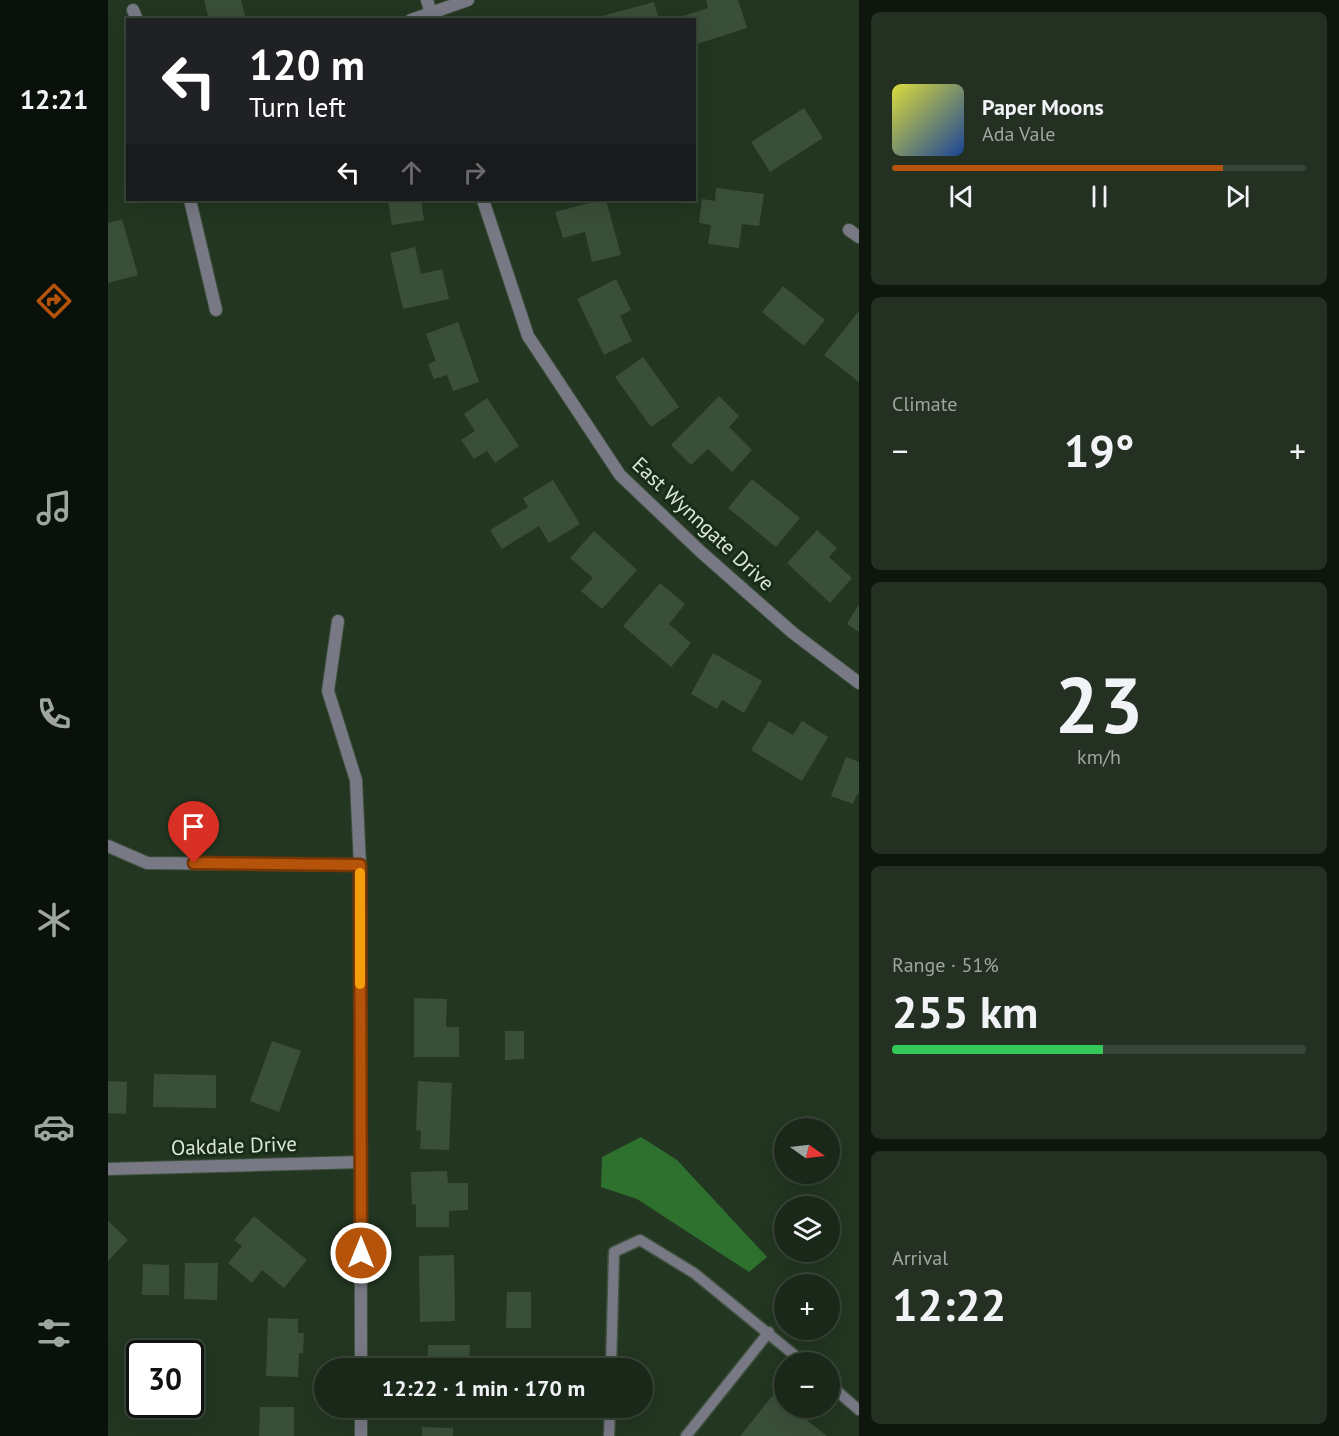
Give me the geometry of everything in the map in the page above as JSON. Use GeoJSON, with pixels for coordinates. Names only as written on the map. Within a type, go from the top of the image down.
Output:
{"type":"FeatureCollection","features":[{"type":"Feature","properties":{"kind":"street"},"geometry":{"type":"LineString","coordinates":[[427,0],[432,17],[468,0]]}},
{"type":"Feature","properties":{"kind":"street"},"geometry":{"type":"LineString","coordinates":[[190,201],[216,310]]}},
{"type":"Feature","properties":{"kind":"street","name":"East Wynngate Drive"},"geometry":{"type":"LineString","coordinates":[[483,201],[528,336],[620,475],[701,552],[793,633],[859,683]]}},
{"type":"Feature","properties":{"kind":"street"},"geometry":{"type":"LineString","coordinates":[[338,621],[328,690],[356,780],[360,865],[361,1358]]}},
{"type":"Feature","properties":{"kind":"street"},"geometry":{"type":"LineString","coordinates":[[108,846],[147,863],[360,865]]}},
{"type":"Feature","properties":{"kind":"street","name":"Oakdale Drive"},"geometry":{"type":"LineString","coordinates":[[108,1169],[361,1162]]}},
{"type":"Feature","properties":{"kind":"street"},"geometry":{"type":"LineString","coordinates":[[361,1418],[361,1436]]}},
{"type":"Feature","properties":{"kind":"lane"},"geometry":{"type":"LineString","coordinates":[[611,1358],[614,1252],[640,1240],[694,1273],[792,1352]]}},
{"type":"Feature","properties":{"kind":"lane"},"geometry":{"type":"LineString","coordinates":[[686,1436],[769,1332]]}},
{"type":"Feature","properties":{"kind":"lane"},"geometry":{"type":"LineString","coordinates":[[840,1393],[859,1410]]}},
{"type":"Feature","properties":{"kind":"lane"},"geometry":{"type":"LineString","coordinates":[[609,1436],[610,1418]]}},
{"type":"Feature","properties":{"kind":"shaded area"},"geometry":{"type":"Polygon","coordinates":[[[641,1137],[677,1160],[767,1257],[749,1272],[637,1199],[601,1187],[602,1157],[641,1137]]]}},
{"type":"Feature","properties":{"kind":"building"},"geometry":{"type":"Polygon","coordinates":[[[204,0],[241,0],[245,16],[208,18],[204,0]]]}},
{"type":"Feature","properties":{"kind":"building"},"geometry":{"type":"Polygon","coordinates":[[[706,0],[738,0],[747,28],[696,44],[696,18],[684,18],[683,16],[708,8],[706,0]]]}},
{"type":"Feature","properties":{"kind":"building"},"geometry":{"type":"Polygon","coordinates":[[[654,2],[658,18],[595,18],[654,2]]]}},
{"type":"Feature","properties":{"kind":"building"},"geometry":{"type":"Polygon","coordinates":[[[804,108],[823,138],[770,172],[751,142],[804,108]]]}},
{"type":"Feature","properties":{"kind":"building"},"geometry":{"type":"Polygon","coordinates":[[[716,188],[764,194],[759,226],[742,224],[739,248],[708,244],[711,225],[699,223],[702,199],[715,201],[716,188]]]}},
{"type":"Feature","properties":{"kind":"building"},"geometry":{"type":"Polygon","coordinates":[[[388,201],[421,201],[424,220],[392,225],[388,201]]]}},
{"type":"Feature","properties":{"kind":"building"},"geometry":{"type":"Polygon","coordinates":[[[597,201],[606,201],[621,255],[592,262],[585,232],[563,238],[555,212],[597,201]]]}},
{"type":"Feature","properties":{"kind":"building"},"geometry":{"type":"Polygon","coordinates":[[[122,219],[138,275],[108,283],[108,223],[122,219]]]}},
{"type":"Feature","properties":{"kind":"building"},"geometry":{"type":"Polygon","coordinates":[[[415,247],[421,274],[442,269],[449,299],[403,309],[390,253],[415,247]]]}},
{"type":"Feature","properties":{"kind":"building"},"geometry":{"type":"Polygon","coordinates":[[[616,279],[631,310],[620,316],[632,341],[604,355],[577,299],[616,279]]]}},
{"type":"Feature","properties":{"kind":"building"},"geometry":{"type":"Polygon","coordinates":[[[783,286],[825,320],[804,346],[762,312],[783,286]]]}},
{"type":"Feature","properties":{"kind":"building"},"geometry":{"type":"Polygon","coordinates":[[[859,311],[859,382],[824,355],[859,311]]]}},
{"type":"Feature","properties":{"kind":"building"},"geometry":{"type":"Polygon","coordinates":[[[458,322],[479,382],[453,391],[447,375],[434,379],[428,364],[436,361],[426,334],[458,322]]]}},
{"type":"Feature","properties":{"kind":"building"},"geometry":{"type":"Polygon","coordinates":[[[643,357],[679,407],[651,427],[615,377],[643,357]]]}},
{"type":"Feature","properties":{"kind":"building"},"geometry":{"type":"Polygon","coordinates":[[[719,396],[739,416],[729,427],[752,450],[732,472],[708,449],[691,465],[671,445],[719,396]]]}},
{"type":"Feature","properties":{"kind":"building"},"geometry":{"type":"Polygon","coordinates":[[[487,398],[519,446],[495,463],[487,451],[474,459],[461,440],[475,431],[464,414],[487,398]]]}},
{"type":"Feature","properties":{"kind":"building"},"geometry":{"type":"Polygon","coordinates":[[[752,479],[800,518],[776,547],[728,508],[752,479]]]}},
{"type":"Feature","properties":{"kind":"building"},"geometry":{"type":"Polygon","coordinates":[[[553,480],[580,524],[549,543],[539,526],[502,549],[490,530],[528,507],[523,498],[553,480]]]}},
{"type":"Feature","properties":{"kind":"building"},"geometry":{"type":"Polygon","coordinates":[[[817,530],[837,548],[829,557],[852,578],[830,603],[787,563],[817,530]]]}},
{"type":"Feature","properties":{"kind":"building"},"geometry":{"type":"Polygon","coordinates":[[[594,531],[637,570],[602,609],[581,591],[593,578],[570,558],[594,531]]]}},
{"type":"Feature","properties":{"kind":"building"},"geometry":{"type":"Polygon","coordinates":[[[660,583],[685,604],[669,624],[691,643],[671,667],[623,626],[660,583]]]}},
{"type":"Feature","properties":{"kind":"building"},"geometry":{"type":"Polygon","coordinates":[[[859,604],[859,632],[847,624],[859,604]]]}},
{"type":"Feature","properties":{"kind":"building"},"geometry":{"type":"Polygon","coordinates":[[[713,653],[762,681],[744,713],[722,700],[717,709],[691,694],[713,653]]]}},
{"type":"Feature","properties":{"kind":"building"},"geometry":{"type":"Polygon","coordinates":[[[769,721],[793,735],[802,721],[828,737],[802,781],[751,750],[769,721]]]}},
{"type":"Feature","properties":{"kind":"building"},"geometry":{"type":"Polygon","coordinates":[[[846,757],[859,762],[859,795],[857,794],[853,804],[831,796],[846,757]]]}},
{"type":"Feature","properties":{"kind":"building"},"geometry":{"type":"Polygon","coordinates":[[[414,998],[447,999],[446,1027],[459,1027],[459,1057],[414,1057],[414,998]]]}},
{"type":"Feature","properties":{"kind":"building"},"geometry":{"type":"Polygon","coordinates":[[[505,1031],[524,1031],[524,1059],[505,1060],[505,1031]]]}},
{"type":"Feature","properties":{"kind":"building"},"geometry":{"type":"Polygon","coordinates":[[[272,1041],[301,1051],[279,1112],[250,1101],[272,1041]]]}},
{"type":"Feature","properties":{"kind":"building"},"geometry":{"type":"Polygon","coordinates":[[[154,1074],[216,1075],[216,1108],[153,1107],[154,1074]]]}},
{"type":"Feature","properties":{"kind":"building"},"geometry":{"type":"Polygon","coordinates":[[[108,1081],[127,1082],[126,1114],[108,1113],[108,1081]]]}},
{"type":"Feature","properties":{"kind":"building"},"geometry":{"type":"Polygon","coordinates":[[[418,1081],[452,1083],[449,1150],[420,1149],[421,1131],[416,1130],[418,1081]]]}},
{"type":"Feature","properties":{"kind":"building"},"geometry":{"type":"Polygon","coordinates":[[[447,1171],[448,1183],[468,1183],[468,1210],[449,1211],[449,1227],[416,1227],[416,1204],[412,1205],[411,1172],[447,1171]]]}},
{"type":"Feature","properties":{"kind":"building"},"geometry":{"type":"Polygon","coordinates":[[[254,1216],[307,1260],[284,1288],[262,1270],[252,1283],[228,1263],[242,1246],[234,1240],[254,1216]]]}},
{"type":"Feature","properties":{"kind":"building"},"geometry":{"type":"Polygon","coordinates":[[[108,1221],[128,1240],[108,1261],[108,1221]]]}},
{"type":"Feature","properties":{"kind":"building"},"geometry":{"type":"Polygon","coordinates":[[[454,1255],[455,1321],[420,1322],[419,1256],[454,1255]]]}},
{"type":"Feature","properties":{"kind":"building"},"geometry":{"type":"Polygon","coordinates":[[[185,1263],[218,1263],[217,1300],[184,1299],[185,1263]]]}},
{"type":"Feature","properties":{"kind":"building"},"geometry":{"type":"Polygon","coordinates":[[[143,1264],[169,1265],[169,1295],[142,1295],[143,1264]]]}},
{"type":"Feature","properties":{"kind":"building"},"geometry":{"type":"Polygon","coordinates":[[[507,1292],[531,1292],[531,1328],[506,1328],[507,1292]]]}},
{"type":"Feature","properties":{"kind":"building"},"geometry":{"type":"Polygon","coordinates":[[[268,1318],[298,1319],[298,1333],[304,1333],[303,1353],[299,1353],[298,1377],[266,1376],[268,1318]]]}},
{"type":"Feature","properties":{"kind":"building"},"geometry":{"type":"Polygon","coordinates":[[[428,1345],[470,1345],[469,1358],[427,1358],[428,1345]]]}},
{"type":"Feature","properties":{"kind":"building"},"geometry":{"type":"Polygon","coordinates":[[[774,1394],[774,1418],[804,1418],[827,1436],[740,1436],[774,1394]]]}},
{"type":"Feature","properties":{"kind":"building"},"geometry":{"type":"Polygon","coordinates":[[[260,1407],[294,1407],[294,1436],[259,1436],[260,1407]]]}},
{"type":"Feature","properties":{"kind":"building"},"geometry":{"type":"Polygon","coordinates":[[[422,1427],[453,1428],[453,1436],[422,1436],[422,1427]]]}},
{"type":"Feature","properties":{"kind":"slow traffic"},"geometry":{"type":"LineString","coordinates":[[360,873],[360,984]]}},
{"type":"Feature","properties":{"kind":"route"},"geometry":{"type":"LineString","coordinates":[[194,863],[360,865],[361,1253]]}}]}
